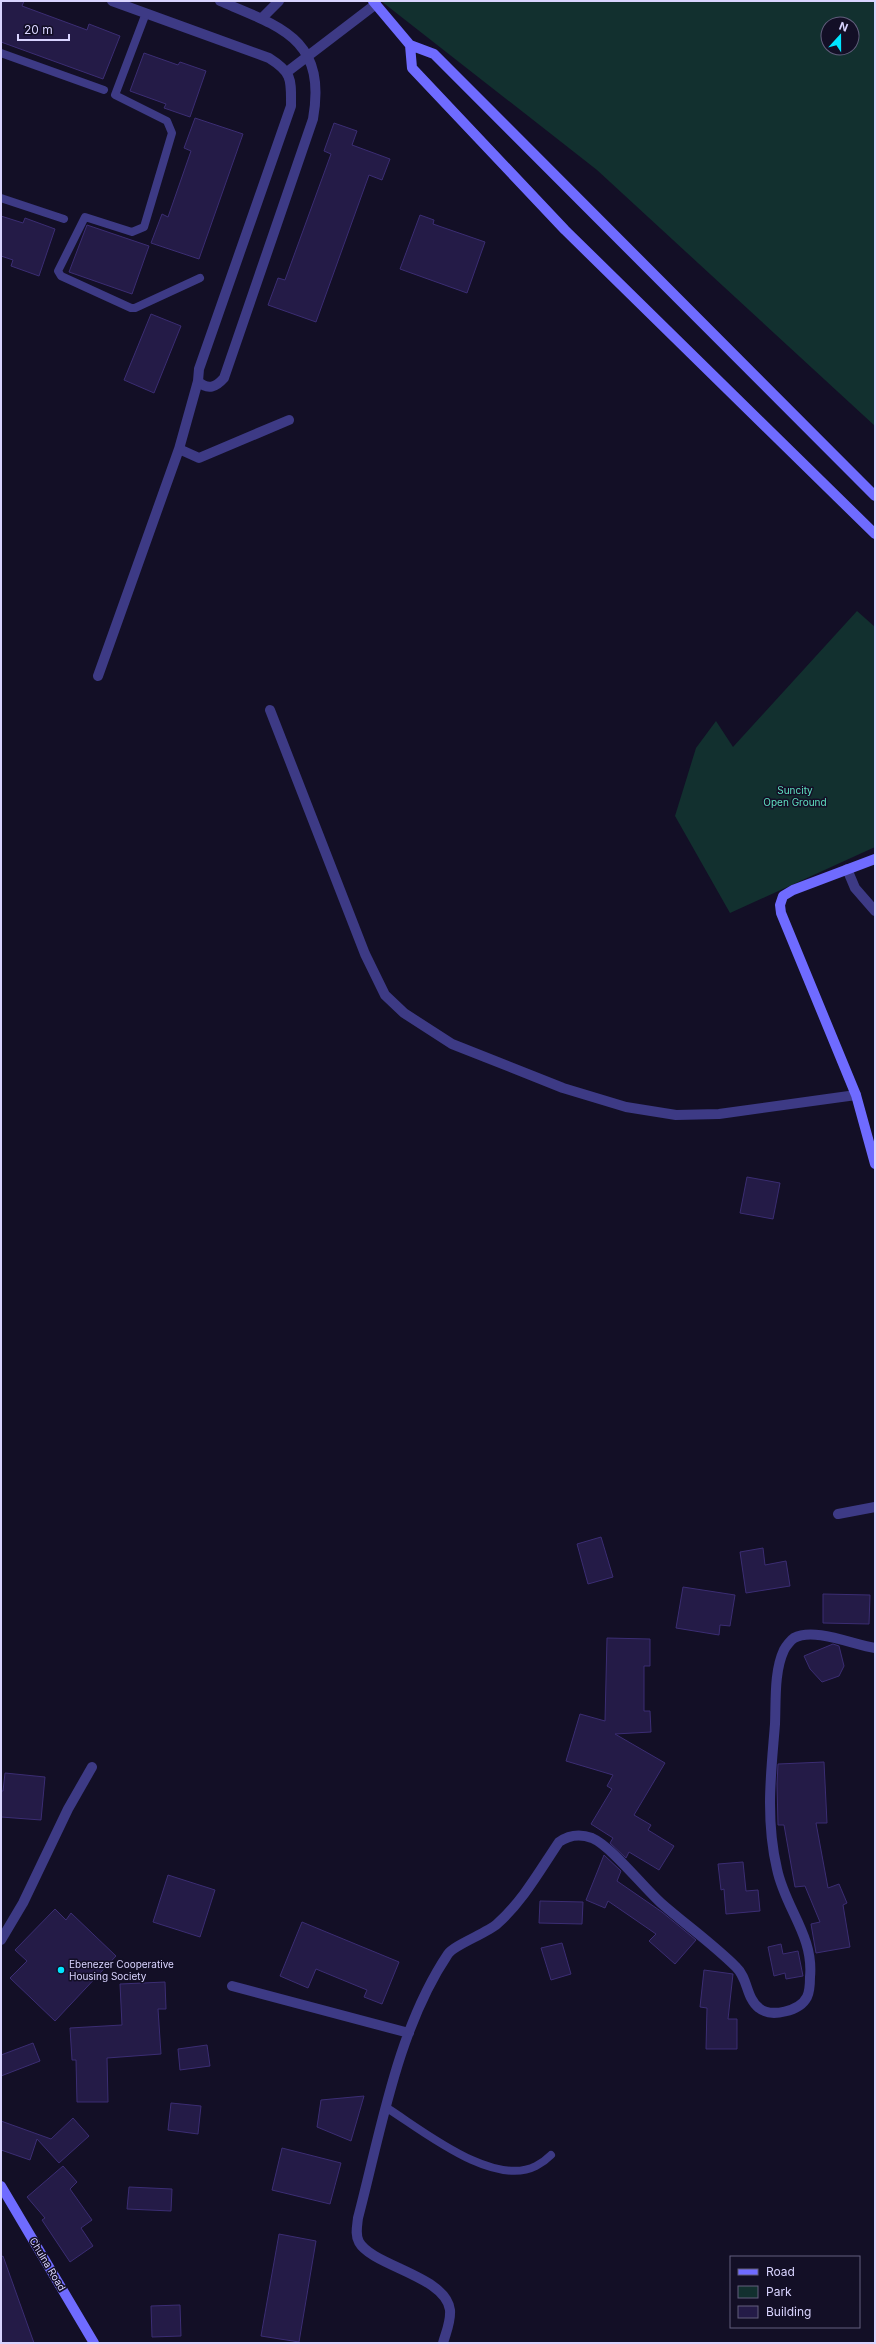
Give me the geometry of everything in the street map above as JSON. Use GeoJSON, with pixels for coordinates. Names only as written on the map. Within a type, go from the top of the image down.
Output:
{"type":"FeatureCollection","features":[{"type":"Feature","properties":{"kind":"street"},"geometry":{"type":"LineString","coordinates":[[98,676],[178,449],[198,381],[199,369],[291,106],[291,85],[287,72],[269,58],[112,1]]}},
{"type":"Feature","properties":{"kind":"street"},"geometry":{"type":"LineString","coordinates":[[198,381],[203,386],[211,388],[224,378],[311,126],[316,94],[316,81],[308,55],[294,37],[280,27],[262,18],[220,1]]}},
{"type":"Feature","properties":{"kind":"street"},"geometry":{"type":"LineString","coordinates":[[262,18],[279,1]]}},
{"type":"Feature","properties":{"kind":"street"},"geometry":{"type":"LineString","coordinates":[[287,72],[374,3],[410,45],[434,54],[875,496]]}},
{"type":"Feature","properties":{"kind":"street"},"geometry":{"type":"LineString","coordinates":[[410,45],[412,68],[565,230],[875,534]]}},
{"type":"Feature","properties":{"kind":"street"},"geometry":{"type":"LineString","coordinates":[[178,449],[199,458],[289,420]]}},
{"type":"Feature","properties":{"kind":"street"},"geometry":{"type":"LineString","coordinates":[[270,710],[365,954],[385,995],[404,1014],[452,1044],[563,1088],[626,1107],[676,1115],[719,1114],[856,1095]]}},
{"type":"Feature","properties":{"kind":"street"},"geometry":{"type":"LineString","coordinates":[[875,859],[793,890],[783,896],[780,905],[781,914],[791,940],[856,1095],[875,1164]]}},
{"type":"Feature","properties":{"kind":"street"},"geometry":{"type":"LineString","coordinates":[[847,869],[855,888],[875,911]]}},
{"type":"Feature","properties":{"kind":"street"},"geometry":{"type":"LineString","coordinates":[[838,1514],[875,1507]]}},
{"type":"Feature","properties":{"kind":"street"},"geometry":{"type":"LineString","coordinates":[[443,2343],[450,2320],[450,2308],[438,2290],[373,2255],[360,2244],[356,2233],[387,2108],[409,2033],[422,1998],[450,1952],[497,1924],[527,1890],[559,1842],[566,1837],[578,1835],[593,1838],[610,1851],[660,1902],[738,1968],[747,1983],[752,2000],[758,2007],[765,2011],[791,2011],[802,2004],[807,1996],[812,1960],[807,1942],[777,1872],[771,1834],[770,1802],[778,1672],[784,1649],[794,1638],[807,1634],[826,1636],[875,1648]]}},
{"type":"Feature","properties":{"kind":"street"},"geometry":{"type":"LineString","coordinates":[[1,1940],[23,1903],[68,1809],[92,1767]]}},
{"type":"Feature","properties":{"kind":"street"},"geometry":{"type":"LineString","coordinates":[[232,1986],[409,2033]]}},
{"type":"Feature","properties":{"kind":"street","name":"Chulna Road"},"geometry":{"type":"LineString","coordinates":[[1,2186],[79,2315],[94,2343]]}},
{"type":"Feature","properties":{"kind":"lane"},"geometry":{"type":"LineString","coordinates":[[146,13],[115,94],[167,121],[171,127],[172,133],[144,227],[132,232],[85,217],[58,271],[59,274],[131,308],[135,308],[200,278]]}},
{"type":"Feature","properties":{"kind":"lane"},"geometry":{"type":"LineString","coordinates":[[1,53],[104,90]]}},
{"type":"Feature","properties":{"kind":"lane"},"geometry":{"type":"LineString","coordinates":[[1,198],[64,219]]}},
{"type":"Feature","properties":{"kind":"lane"},"geometry":{"type":"LineString","coordinates":[[387,2108],[455,2150],[481,2164],[496,2169],[516,2170],[535,2166],[551,2155]]}},
{"type":"Feature","properties":{"kind":"green space"},"geometry":{"type":"Polygon","coordinates":[[[381,1],[875,1],[875,426],[597,170],[381,1]]]}},
{"type":"Feature","properties":{"kind":"green space","name":"Suncity Open Ground"},"geometry":{"type":"Polygon","coordinates":[[[857,611],[875,627],[875,847],[730,913],[675,816],[696,748],[716,721],[733,747],[857,611]]]}},
{"type":"Feature","properties":{"kind":"building"},"geometry":{"type":"Polygon","coordinates":[[[1,1],[24,1],[22,6],[87,30],[89,24],[120,36],[103,79],[1,42],[1,1]]]}},
{"type":"Feature","properties":{"kind":"building"},"geometry":{"type":"Polygon","coordinates":[[[144,53],[178,65],[180,62],[206,71],[190,117],[164,108],[166,104],[130,91],[144,53]]]}},
{"type":"Feature","properties":{"kind":"building"},"geometry":{"type":"Polygon","coordinates":[[[195,118],[243,134],[199,259],[151,243],[162,214],[168,217],[191,151],[184,148],[195,118]]]}},
{"type":"Feature","properties":{"kind":"building"},"geometry":{"type":"Polygon","coordinates":[[[334,123],[357,131],[352,145],[390,159],[382,180],[369,175],[316,322],[268,305],[278,278],[285,280],[331,154],[324,151],[334,123]]]}},
{"type":"Feature","properties":{"kind":"building"},"geometry":{"type":"Polygon","coordinates":[[[420,215],[434,220],[433,224],[485,242],[467,293],[400,269],[420,215]]]}},
{"type":"Feature","properties":{"kind":"building"},"geometry":{"type":"Polygon","coordinates":[[[1,216],[23,223],[25,218],[55,229],[39,276],[11,266],[13,260],[1,256],[1,216]]]}},
{"type":"Feature","properties":{"kind":"building"},"geometry":{"type":"Polygon","coordinates":[[[87,225],[149,246],[132,294],[69,272],[87,225]]]}},
{"type":"Feature","properties":{"kind":"building"},"geometry":{"type":"Polygon","coordinates":[[[151,314],[181,326],[154,393],[124,380],[151,314]]]}},
{"type":"Feature","properties":{"kind":"building"},"geometry":{"type":"Polygon","coordinates":[[[747,1177],[780,1183],[773,1219],[740,1213],[747,1177]]]}},
{"type":"Feature","properties":{"kind":"building"},"geometry":{"type":"Polygon","coordinates":[[[601,1537],[613,1577],[588,1584],[577,1544],[601,1537]]]}},
{"type":"Feature","properties":{"kind":"building"},"geometry":{"type":"Polygon","coordinates":[[[763,1548],[765,1565],[786,1561],[790,1586],[746,1593],[740,1552],[763,1548]]]}},
{"type":"Feature","properties":{"kind":"building"},"geometry":{"type":"Polygon","coordinates":[[[683,1587],[735,1595],[730,1626],[720,1625],[719,1635],[676,1628],[683,1587]]]}},
{"type":"Feature","properties":{"kind":"building"},"geometry":{"type":"Polygon","coordinates":[[[823,1594],[870,1595],[869,1624],[823,1623],[823,1594]]]}},
{"type":"Feature","properties":{"kind":"building"},"geometry":{"type":"Polygon","coordinates":[[[607,1638],[650,1639],[650,1666],[644,1666],[644,1711],[650,1711],[651,1732],[615,1734],[665,1763],[634,1815],[651,1825],[648,1830],[674,1846],[659,1870],[629,1852],[626,1858],[610,1843],[613,1838],[591,1824],[612,1789],[607,1786],[613,1775],[566,1761],[580,1714],[605,1721],[607,1638]]]}},
{"type":"Feature","properties":{"kind":"building"},"geometry":{"type":"Polygon","coordinates":[[[833,1644],[839,1646],[844,1666],[839,1676],[822,1682],[810,1669],[804,1656],[833,1644]]]}},
{"type":"Feature","properties":{"kind":"building"},"geometry":{"type":"Polygon","coordinates":[[[824,1762],[827,1823],[816,1823],[828,1888],[839,1884],[847,1903],[843,1905],[850,1947],[816,1953],[811,1924],[820,1922],[805,1886],[795,1887],[784,1825],[778,1825],[777,1784],[778,1764],[824,1762]]]}},
{"type":"Feature","properties":{"kind":"building"},"geometry":{"type":"Polygon","coordinates":[[[5,1773],[45,1777],[41,1820],[1,1817],[1,1791],[3,1791],[5,1773]]]}},
{"type":"Feature","properties":{"kind":"building"},"geometry":{"type":"Polygon","coordinates":[[[604,1855],[621,1871],[617,1881],[662,1912],[696,1940],[675,1964],[649,1941],[656,1934],[608,1901],[605,1908],[586,1900],[604,1855]]]}},
{"type":"Feature","properties":{"kind":"building"},"geometry":{"type":"Polygon","coordinates":[[[743,1862],[746,1891],[758,1890],[760,1911],[726,1914],[724,1889],[721,1890],[718,1864],[743,1862]]]}},
{"type":"Feature","properties":{"kind":"building"},"geometry":{"type":"Polygon","coordinates":[[[168,1875],[215,1890],[200,1937],[153,1922],[168,1875]]]}},
{"type":"Feature","properties":{"kind":"building"},"geometry":{"type":"Polygon","coordinates":[[[540,1901],[583,1902],[582,1924],[539,1923],[540,1901]]]}},
{"type":"Feature","properties":{"kind":"building","name":"Ebenezer Cooperative Housing Society"},"geometry":{"type":"Polygon","coordinates":[[[55,1909],[66,1920],[71,1913],[116,1956],[55,2021],[10,1978],[27,1961],[15,1950],[55,1909]]]}},
{"type":"Feature","properties":{"kind":"building"},"geometry":{"type":"Polygon","coordinates":[[[302,1922],[399,1962],[382,2004],[364,1997],[367,1990],[316,1969],[308,1988],[280,1976],[302,1922]]]}},
{"type":"Feature","properties":{"kind":"building"},"geometry":{"type":"Polygon","coordinates":[[[562,1943],[571,1974],[551,1980],[541,1948],[562,1943]]]}},
{"type":"Feature","properties":{"kind":"building"},"geometry":{"type":"Polygon","coordinates":[[[781,1944],[783,1954],[798,1951],[803,1976],[786,1979],[785,1973],[774,1976],[768,1947],[781,1944]]]}},
{"type":"Feature","properties":{"kind":"building"},"geometry":{"type":"Polygon","coordinates":[[[704,1970],[733,1974],[728,2019],[737,2019],[737,2049],[706,2049],[707,2008],[700,2007],[704,1970]]]}},
{"type":"Feature","properties":{"kind":"building"},"geometry":{"type":"Polygon","coordinates":[[[165,1982],[166,2009],[158,2009],[161,2054],[107,2058],[108,2102],[77,2102],[76,2060],[72,2060],[70,2028],[122,2025],[120,1984],[165,1982]]]}},
{"type":"Feature","properties":{"kind":"building"},"geometry":{"type":"Polygon","coordinates":[[[33,2043],[40,2061],[1,2076],[1,2055],[33,2043]]]}},
{"type":"Feature","properties":{"kind":"building"},"geometry":{"type":"Polygon","coordinates":[[[207,2045],[210,2066],[180,2070],[178,2049],[207,2045]]]}},
{"type":"Feature","properties":{"kind":"building"},"geometry":{"type":"Polygon","coordinates":[[[364,2096],[351,2141],[317,2127],[321,2100],[364,2096]]]}},
{"type":"Feature","properties":{"kind":"building"},"geometry":{"type":"Polygon","coordinates":[[[171,2103],[201,2106],[198,2134],[168,2130],[171,2103]]]}},
{"type":"Feature","properties":{"kind":"building"},"geometry":{"type":"Polygon","coordinates":[[[73,2118],[89,2136],[59,2163],[37,2139],[30,2160],[1,2150],[1,2121],[51,2139],[73,2118]]]}},
{"type":"Feature","properties":{"kind":"building"},"geometry":{"type":"Polygon","coordinates":[[[282,2148],[341,2163],[330,2204],[272,2190],[282,2148]]]}},
{"type":"Feature","properties":{"kind":"building"},"geometry":{"type":"Polygon","coordinates":[[[63,2166],[77,2182],[70,2189],[92,2220],[81,2228],[93,2246],[70,2262],[42,2220],[45,2218],[27,2197],[63,2166]]]}},
{"type":"Feature","properties":{"kind":"building"},"geometry":{"type":"Polygon","coordinates":[[[129,2187],[172,2189],[171,2211],[127,2209],[129,2187]]]}},
{"type":"Feature","properties":{"kind":"building"},"geometry":{"type":"Polygon","coordinates":[[[279,2234],[316,2241],[299,2342],[261,2336],[279,2234]]]}},
{"type":"Feature","properties":{"kind":"building"},"geometry":{"type":"Polygon","coordinates":[[[3,2256],[34,2343],[1,2343],[1,2257],[3,2256]]]}},
{"type":"Feature","properties":{"kind":"building"},"geometry":{"type":"Polygon","coordinates":[[[180,2305],[181,2336],[152,2337],[151,2306],[180,2305]]]}},
{"type":"Feature","properties":{"kind":"place","name":"Ebenezer Cooperative Housing Society"},"geometry":{"type":"Point","coordinates":[61,1970]}}]}
